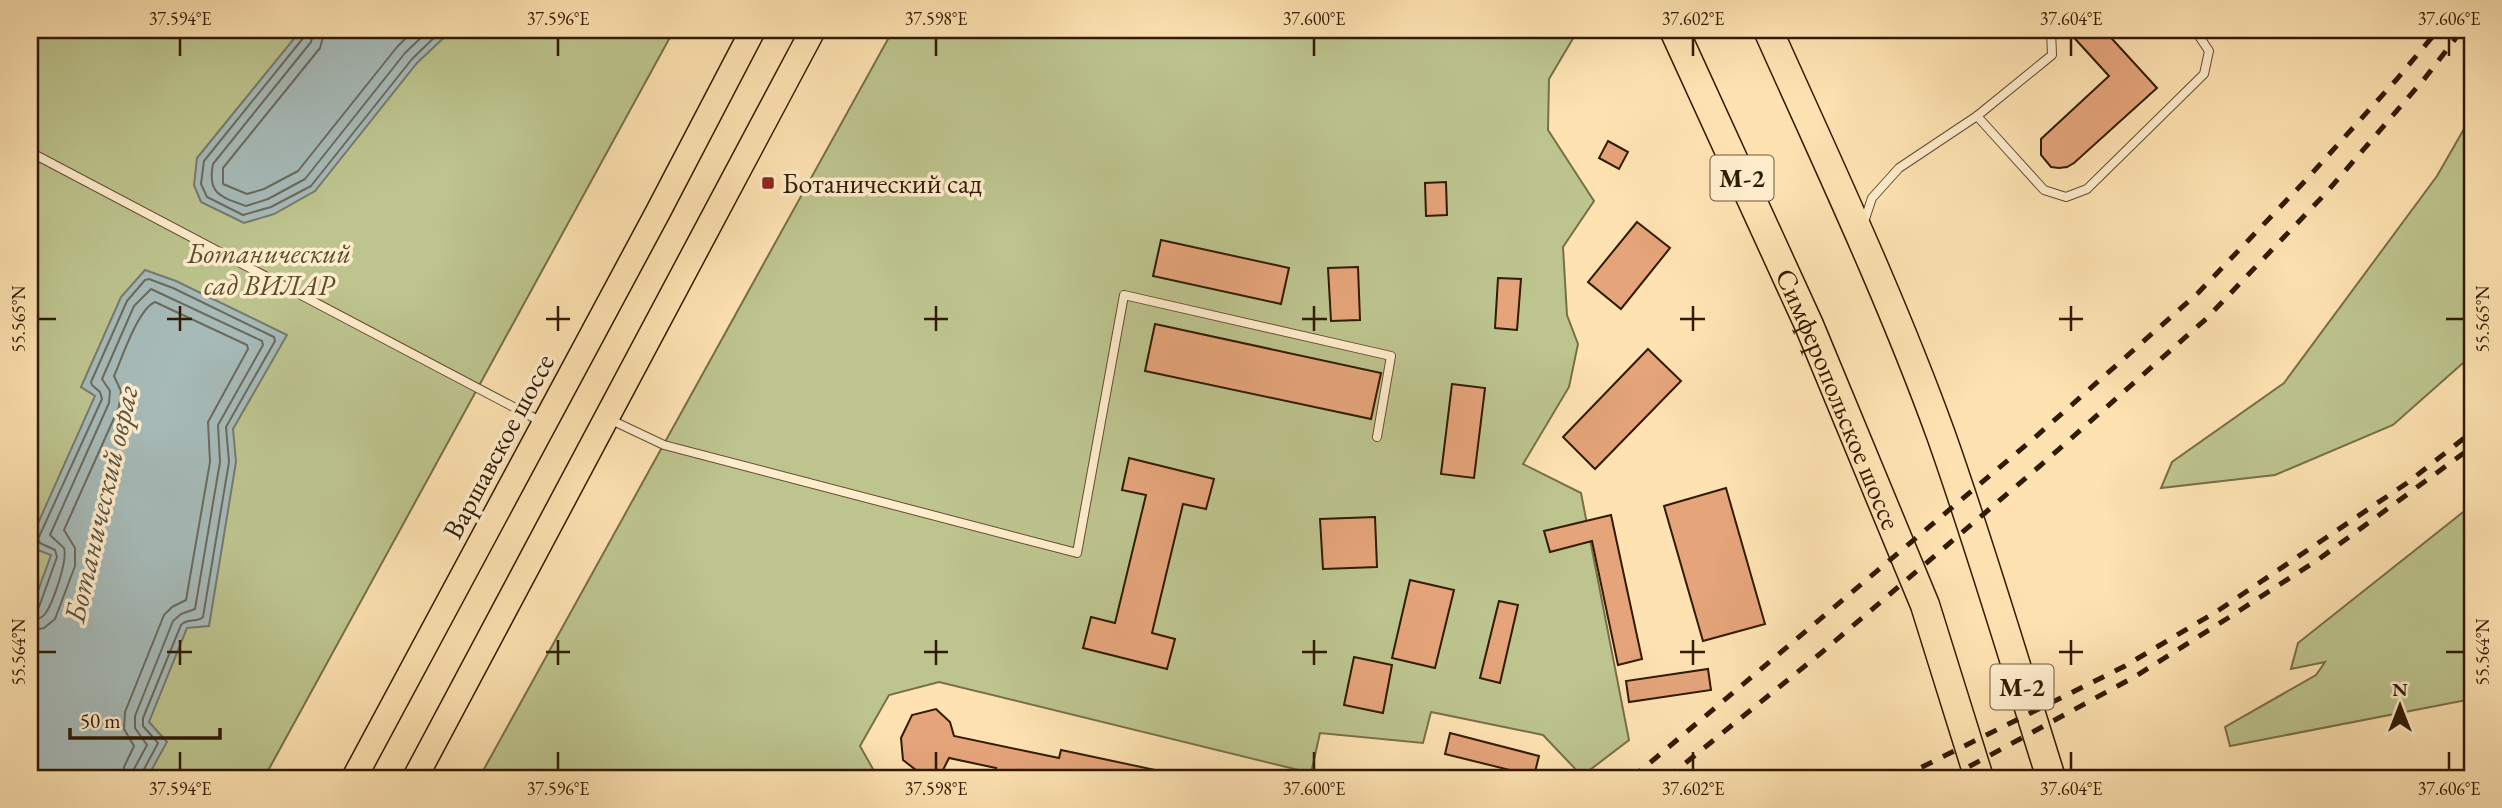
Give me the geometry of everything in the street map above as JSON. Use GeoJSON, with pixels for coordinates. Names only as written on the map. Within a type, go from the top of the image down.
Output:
{"type":"FeatureCollection","features":[{"type":"Feature","properties":{"kind":"highway","name":"Симферопольское шоссе"},"geometry":{"type":"LineString","coordinates":[[1674,30],[1809,325],[1925,605],[1979,778]]}},
{"type":"Feature","properties":{"kind":"highway","name":"М-2"},"geometry":{"type":"LineString","coordinates":[[1768,30],[1860,234],[1941,436],[2051,778]]}},
{"type":"Feature","properties":{"kind":"main road","name":"Варшавское шоссе"},"geometry":{"type":"LineString","coordinates":[[354,778],[658,212],[752,30]]}},
{"type":"Feature","properties":{"kind":"main road"},"geometry":{"type":"LineString","coordinates":[[415,778],[813,30]]}},
{"type":"Feature","properties":{"kind":"lane"},"geometry":{"type":"LineString","coordinates":[[1860,234],[1872,198],[1899,168],[1977,116],[2052,55],[2051,30]]}},
{"type":"Feature","properties":{"kind":"lane"},"geometry":{"type":"LineString","coordinates":[[1977,116],[2044,190],[2066,197],[2087,189],[2204,74],[2209,51],[2195,30]]}},
{"type":"Feature","properties":{"kind":"lane"},"geometry":{"type":"LineString","coordinates":[[30,152],[543,423]]}},
{"type":"Feature","properties":{"kind":"lane"},"geometry":{"type":"LineString","coordinates":[[606,418],[664,444],[1077,553],[1124,295],[1391,356],[1377,437]]}},
{"type":"Feature","properties":{"kind":"green space","name":"Ботанический сад ВИЛАР"},"geometry":{"type":"Polygon","coordinates":[[[30,30],[674,30],[264,778],[30,778],[30,30]]]}},
{"type":"Feature","properties":{"kind":"green space"},"geometry":{"type":"Polygon","coordinates":[[[893,30],[1578,30],[1549,79],[1548,130],[1594,201],[1563,247],[1567,315],[1578,344],[1569,387],[1523,464],[1581,493],[1629,740],[1582,776],[1543,735],[1431,712],[1423,743],[1320,733],[1311,773],[939,682],[889,695],[860,746],[878,778],[479,778],[893,30]]]}},
{"type":"Feature","properties":{"kind":"green space"},"geometry":{"type":"Polygon","coordinates":[[[2472,115],[2472,355],[2393,425],[2275,475],[2161,488],[2172,462],[2284,383],[2437,176],[2472,115]]]}},
{"type":"Feature","properties":{"kind":"green space"},"geometry":{"type":"Polygon","coordinates":[[[2472,505],[2472,699],[2230,746],[2225,727],[2316,675],[2325,662],[2291,669],[2298,643],[2472,505]]]}},
{"type":"Feature","properties":{"kind":"water"},"geometry":{"type":"Polygon","coordinates":[[[301,30],[452,30],[417,63],[315,191],[274,214],[244,223],[201,202],[194,185],[197,158],[301,30]]]}},
{"type":"Feature","properties":{"kind":"water","name":"Ботанический овраг"},"geometry":{"type":"Polygon","coordinates":[[[145,270],[176,281],[287,335],[233,429],[236,462],[209,626],[187,628],[149,722],[167,742],[147,778],[30,778],[30,613],[51,555],[30,547],[30,541],[95,396],[81,387],[121,297],[145,270]]]}},
{"type":"Feature","properties":{"kind":"building"},"geometry":{"type":"Polygon","coordinates":[[[2067,30],[2104,30],[2157,88],[2074,163],[2059,168],[2051,167],[2041,155],[2041,139],[2109,76],[2067,30]]]}},
{"type":"Feature","properties":{"kind":"building"},"geometry":{"type":"Polygon","coordinates":[[[1608,141],[1628,152],[1619,169],[1599,158],[1608,141]]]}},
{"type":"Feature","properties":{"kind":"building"},"geometry":{"type":"Polygon","coordinates":[[[1446,182],[1447,215],[1426,216],[1425,183],[1446,182]]]}},
{"type":"Feature","properties":{"kind":"building"},"geometry":{"type":"Polygon","coordinates":[[[1637,222],[1670,248],[1621,309],[1588,282],[1637,222]]]}},
{"type":"Feature","properties":{"kind":"building"},"geometry":{"type":"Polygon","coordinates":[[[1161,240],[1289,268],[1281,304],[1153,276],[1161,240]]]}},
{"type":"Feature","properties":{"kind":"building"},"geometry":{"type":"Polygon","coordinates":[[[1358,267],[1360,320],[1331,321],[1328,268],[1358,267]]]}},
{"type":"Feature","properties":{"kind":"building"},"geometry":{"type":"Polygon","coordinates":[[[1498,278],[1521,279],[1517,330],[1495,328],[1498,278]]]}},
{"type":"Feature","properties":{"kind":"building"},"geometry":{"type":"Polygon","coordinates":[[[1155,324],[1381,373],[1371,419],[1145,371],[1155,324]]]}},
{"type":"Feature","properties":{"kind":"building"},"geometry":{"type":"Polygon","coordinates":[[[1648,349],[1681,381],[1595,469],[1563,437],[1648,349]]]}},
{"type":"Feature","properties":{"kind":"building"},"geometry":{"type":"Polygon","coordinates":[[[1452,384],[1485,388],[1474,478],[1441,474],[1452,384]]]}},
{"type":"Feature","properties":{"kind":"building"},"geometry":{"type":"Polygon","coordinates":[[[1129,458],[1214,479],[1206,509],[1183,504],[1152,633],[1175,639],[1167,669],[1083,648],[1091,617],[1115,623],[1146,495],[1122,490],[1129,458]]]}},
{"type":"Feature","properties":{"kind":"building"},"geometry":{"type":"Polygon","coordinates":[[[1726,488],[1765,624],[1703,641],[1664,506],[1726,488]]]}},
{"type":"Feature","properties":{"kind":"building"},"geometry":{"type":"Polygon","coordinates":[[[1611,515],[1642,659],[1618,665],[1592,541],[1550,552],[1544,531],[1611,515]]]}},
{"type":"Feature","properties":{"kind":"building"},"geometry":{"type":"Polygon","coordinates":[[[1375,517],[1377,567],[1323,569],[1320,519],[1375,517]]]}},
{"type":"Feature","properties":{"kind":"building"},"geometry":{"type":"Polygon","coordinates":[[[1410,580],[1454,590],[1435,668],[1392,658],[1410,580]]]}},
{"type":"Feature","properties":{"kind":"building"},"geometry":{"type":"Polygon","coordinates":[[[1499,601],[1518,605],[1500,683],[1480,678],[1499,601]]]}},
{"type":"Feature","properties":{"kind":"building"},"geometry":{"type":"Polygon","coordinates":[[[1354,657],[1392,665],[1383,713],[1344,705],[1354,657]]]}},
{"type":"Feature","properties":{"kind":"building"},"geometry":{"type":"Polygon","coordinates":[[[1708,669],[1711,690],[1629,702],[1626,681],[1708,669]]]}},
{"type":"Feature","properties":{"kind":"building"},"geometry":{"type":"Polygon","coordinates":[[[936,709],[950,722],[954,736],[1059,758],[1061,750],[1160,771],[1159,778],[993,778],[996,768],[949,758],[942,772],[925,777],[903,760],[901,738],[912,715],[936,709]]]}},
{"type":"Feature","properties":{"kind":"building"},"geometry":{"type":"Polygon","coordinates":[[[1450,733],[1539,756],[1534,776],[1445,754],[1450,733]]]}},
{"type":"Feature","properties":{"kind":"railway"},"geometry":{"type":"LineString","coordinates":[[1632,778],[2032,440],[2198,293],[2305,181],[2438,30]]}},
{"type":"Feature","properties":{"kind":"railway"},"geometry":{"type":"LineString","coordinates":[[1667,778],[1821,653],[2041,465],[2206,319],[2326,193],[2425,78],[2462,30]]}},
{"type":"Feature","properties":{"kind":"railway"},"geometry":{"type":"LineString","coordinates":[[1900,778],[2125,666],[2219,610],[2407,483],[2472,432]]}},
{"type":"Feature","properties":{"kind":"railway"},"geometry":{"type":"LineString","coordinates":[[1948,778],[2136,676],[2228,618],[2319,559],[2472,447]]}},
{"type":"Feature","properties":{"kind":"place","name":"Ботанический сад"},"geometry":{"type":"Point","coordinates":[768,183]}}]}
